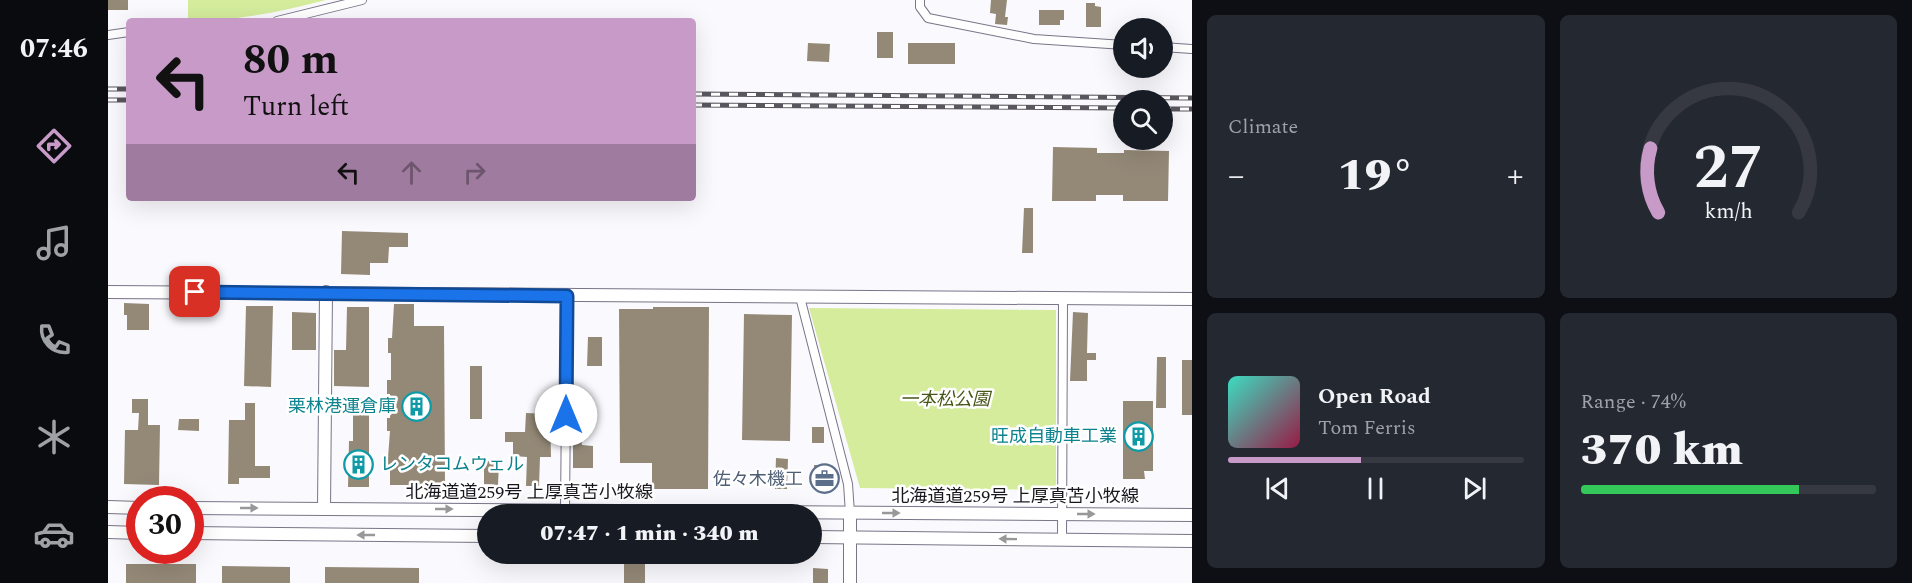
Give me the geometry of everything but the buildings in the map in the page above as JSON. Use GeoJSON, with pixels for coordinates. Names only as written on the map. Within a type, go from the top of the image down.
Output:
{"type":"FeatureCollection","features":[{"type":"Feature","properties":{"kind":"main road"},"geometry":{"type":"LineString","coordinates":[[108,292],[1192,299]]}},
{"type":"Feature","properties":{"kind":"main road"},"geometry":{"type":"LineString","coordinates":[[324,509],[326,292]]}},
{"type":"Feature","properties":{"kind":"main road"},"geometry":{"type":"LineString","coordinates":[[108,507],[126,508]]}},
{"type":"Feature","properties":{"kind":"main road","name":"北海道道259号 上厚真苫小牧線"},"geometry":{"type":"LineString","coordinates":[[204,508],[477,510]]}},
{"type":"Feature","properties":{"kind":"main road","name":"北海道道259号 上厚真苫小牧線"},"geometry":{"type":"LineString","coordinates":[[822,513],[1192,515]]}},
{"type":"Feature","properties":{"kind":"main road"},"geometry":{"type":"LineString","coordinates":[[850,513],[850,583]]}},
{"type":"Feature","properties":{"kind":"main road"},"geometry":{"type":"LineString","coordinates":[[108,532],[126,533]]}},
{"type":"Feature","properties":{"kind":"main road"},"geometry":{"type":"LineString","coordinates":[[204,533],[477,536]]}},
{"type":"Feature","properties":{"kind":"main road"},"geometry":{"type":"LineString","coordinates":[[822,537],[1192,541]]}},
{"type":"Feature","properties":{"kind":"street"},"geometry":{"type":"LineString","coordinates":[[289,18],[362,0]]}},
{"type":"Feature","properties":{"kind":"street"},"geometry":{"type":"LineString","coordinates":[[920,0],[920,7],[928,18],[1034,39],[1113,44]]}},
{"type":"Feature","properties":{"kind":"street"},"geometry":{"type":"LineString","coordinates":[[108,35],[126,32]]}},
{"type":"Feature","properties":{"kind":"street"},"geometry":{"type":"LineString","coordinates":[[1173,48],[1192,49]]}},
{"type":"Feature","properties":{"kind":"street"},"geometry":{"type":"LineString","coordinates":[[565,504],[567,296]]}},
{"type":"Feature","properties":{"kind":"street"},"geometry":{"type":"LineString","coordinates":[[800,297],[848,484],[850,513]]}},
{"type":"Feature","properties":{"kind":"street"},"geometry":{"type":"LineString","coordinates":[[1062,540],[1064,299]]}},
{"type":"Feature","properties":{"kind":"green space"},"geometry":{"type":"Polygon","coordinates":[[[188,0],[326,0],[257,15],[232,18],[188,18],[188,0]]]}},
{"type":"Feature","properties":{"kind":"green space","name":"一本松公園"},"geometry":{"type":"Polygon","coordinates":[[[809,308],[1056,310],[1056,490],[860,488],[809,308]]]}},
{"type":"Feature","properties":{"kind":"railway"},"geometry":{"type":"LineString","coordinates":[[108,89],[126,89]]}},
{"type":"Feature","properties":{"kind":"railway"},"geometry":{"type":"LineString","coordinates":[[696,94],[1192,98]]}},
{"type":"Feature","properties":{"kind":"railway"},"geometry":{"type":"LineString","coordinates":[[108,100],[126,100]]}},
{"type":"Feature","properties":{"kind":"railway"},"geometry":{"type":"LineString","coordinates":[[696,105],[1113,108]]}},
{"type":"Feature","properties":{"kind":"railway"},"geometry":{"type":"LineString","coordinates":[[1173,109],[1192,109]]}},
{"type":"Feature","properties":{"kind":"place","name":"栗林港運倉庫"},"geometry":{"type":"Point","coordinates":[417,406]}},
{"type":"Feature","properties":{"kind":"place","name":"旺成自動車工業"},"geometry":{"type":"Point","coordinates":[1138,436]}},
{"type":"Feature","properties":{"kind":"place","name":"レンタコムウェル"},"geometry":{"type":"Point","coordinates":[359,464]}},
{"type":"Feature","properties":{"kind":"place","name":"佐々木機工"},"geometry":{"type":"Point","coordinates":[824,479]}},
{"type":"Feature","properties":{"kind":"route"},"geometry":{"type":"LineString","coordinates":[[195,292],[567,296],[566,415]]}}]}
